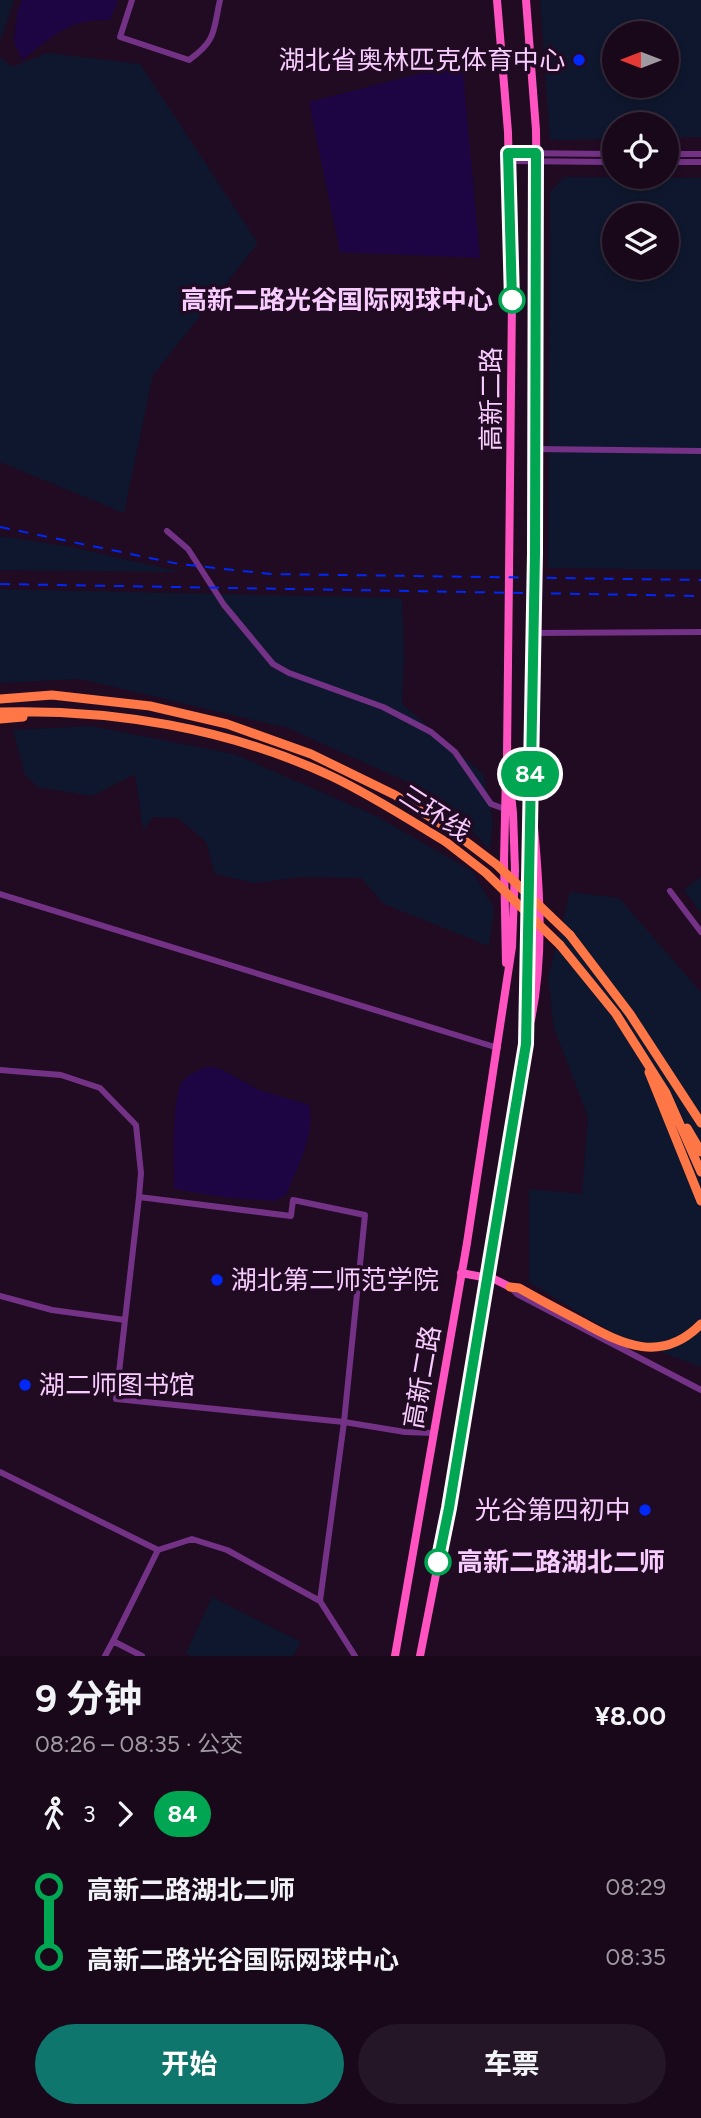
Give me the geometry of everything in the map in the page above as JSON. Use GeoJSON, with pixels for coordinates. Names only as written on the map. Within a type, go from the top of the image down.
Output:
{"type":"FeatureCollection","features":[{"type":"Feature","properties":{"kind":"highway","name":"三环线"},"geometry":{"type":"LineString","coordinates":[[2,698],[52,695],[150,706],[227,724],[311,754],[395,795],[452,831],[497,865],[570,935],[630,1014],[701,1123]]}},
{"type":"Feature","properties":{"kind":"highway","name":"三环线"},"geometry":{"type":"LineString","coordinates":[[0,712],[58,712],[162,722],[253,747],[330,776],[391,808],[446,842],[486,873],[560,945],[616,1014],[666,1093],[701,1172]]}},
{"type":"Feature","properties":{"kind":"highway"},"geometry":{"type":"LineString","coordinates":[[0,719],[58,712]]}},
{"type":"Feature","properties":{"kind":"highway"},"geometry":{"type":"LineString","coordinates":[[643,1057],[701,1201]]}},
{"type":"Feature","properties":{"kind":"highway"},"geometry":{"type":"LineString","coordinates":[[666,1093],[701,1152]]}},
{"type":"Feature","properties":{"kind":"highway"},"geometry":{"type":"LineString","coordinates":[[510,1287],[519,1289],[605,1335],[636,1346],[671,1345],[682,1340],[701,1324]]}},
{"type":"Feature","properties":{"kind":"main road","name":"高新二路"},"geometry":{"type":"LineString","coordinates":[[498,0],[508,157],[512,300],[504,862],[507,981]]}},
{"type":"Feature","properties":{"kind":"main road","name":"高新二路"},"geometry":{"type":"LineString","coordinates":[[420,1656],[449,1508],[526,1044],[533,634],[536,157],[526,0]]}},
{"type":"Feature","properties":{"kind":"main road","name":"高新二路"},"geometry":{"type":"LineString","coordinates":[[395,1656],[461,1273],[507,981],[515,911],[515,870],[507,756]]}},
{"type":"Feature","properties":{"kind":"main road"},"geometry":{"type":"LineString","coordinates":[[461,1273],[488,1278],[510,1287]]}},
{"type":"Feature","properties":{"kind":"street"},"geometry":{"type":"LineString","coordinates":[[132,0],[120,37],[189,60],[207,47],[213,34],[220,0]]}},
{"type":"Feature","properties":{"kind":"street"},"geometry":{"type":"LineString","coordinates":[[508,157],[602,154]]}},
{"type":"Feature","properties":{"kind":"street"},"geometry":{"type":"LineString","coordinates":[[679,154],[701,155]]}},
{"type":"Feature","properties":{"kind":"street"},"geometry":{"type":"LineString","coordinates":[[536,157],[602,161]]}},
{"type":"Feature","properties":{"kind":"street"},"geometry":{"type":"LineString","coordinates":[[679,162],[701,162]]}},
{"type":"Feature","properties":{"kind":"street"},"geometry":{"type":"LineString","coordinates":[[535,449],[701,450]]}},
{"type":"Feature","properties":{"kind":"street"},"geometry":{"type":"LineString","coordinates":[[167,531],[188,549],[224,605],[273,664],[289,673],[383,707],[431,732],[455,751],[491,804],[505,809]]}},
{"type":"Feature","properties":{"kind":"street"},"geometry":{"type":"LineString","coordinates":[[533,634],[701,632]]}},
{"type":"Feature","properties":{"kind":"street"},"geometry":{"type":"LineString","coordinates":[[670,891],[701,932]]}},
{"type":"Feature","properties":{"kind":"street"},"geometry":{"type":"LineString","coordinates":[[0,894],[498,1048]]}},
{"type":"Feature","properties":{"kind":"street"},"geometry":{"type":"LineString","coordinates":[[0,1070],[61,1075],[100,1088],[136,1125],[141,1172],[117,1399],[434,1433]]}},
{"type":"Feature","properties":{"kind":"street"},"geometry":{"type":"LineString","coordinates":[[139,1197],[291,1216],[293,1200],[365,1215],[344,1422],[320,1601]]}},
{"type":"Feature","properties":{"kind":"street"},"geometry":{"type":"LineString","coordinates":[[510,1287],[517,1294],[701,1390]]}},
{"type":"Feature","properties":{"kind":"street"},"geometry":{"type":"LineString","coordinates":[[0,1296],[52,1310],[125,1320]]}},
{"type":"Feature","properties":{"kind":"street"},"geometry":{"type":"LineString","coordinates":[[0,1472],[158,1550],[192,1539],[227,1550],[320,1601],[355,1656]]}},
{"type":"Feature","properties":{"kind":"street"},"geometry":{"type":"LineString","coordinates":[[105,1656],[158,1550]]}},
{"type":"Feature","properties":{"kind":"street"},"geometry":{"type":"LineString","coordinates":[[113,1641],[142,1656]]}},
{"type":"Feature","properties":{"kind":"shaded area"},"geometry":{"type":"Polygon","coordinates":[[[0,0],[14,0],[0,42],[0,0]]]}},
{"type":"Feature","properties":{"kind":"shaded area"},"geometry":{"type":"Polygon","coordinates":[[[22,0],[118,0],[110,20],[73,25],[53,36],[22,60],[14,42],[17,13],[22,0]]]}},
{"type":"Feature","properties":{"kind":"shaded area","name":"湖北省奥林匹克体育中心"},"geometry":{"type":"Polygon","coordinates":[[[540,0],[701,0],[701,137],[679,138],[679,112],[602,112],[602,139],[550,140],[540,0]]]}},
{"type":"Feature","properties":{"kind":"shaded area"},"geometry":{"type":"Polygon","coordinates":[[[48,53],[140,64],[258,243],[153,375],[124,513],[0,462],[0,57],[12,67],[48,53]]]}},
{"type":"Feature","properties":{"kind":"shaded area"},"geometry":{"type":"Polygon","coordinates":[[[462,63],[480,258],[340,252],[309,102],[462,63]]]}},
{"type":"Feature","properties":{"kind":"shaded area"},"geometry":{"type":"Polygon","coordinates":[[[564,177],[602,177],[602,189],[679,189],[679,178],[701,178],[701,570],[548,568],[550,192],[564,177]]]}},
{"type":"Feature","properties":{"kind":"shaded area"},"geometry":{"type":"Polygon","coordinates":[[[0,536],[67,546],[181,572],[0,570],[0,536]]]}},
{"type":"Feature","properties":{"kind":"shaded area"},"geometry":{"type":"Polygon","coordinates":[[[0,589],[402,598],[402,704],[483,774],[493,821],[490,850],[438,796],[288,728],[80,679],[0,683],[0,589]]]}},
{"type":"Feature","properties":{"kind":"shaded area"},"geometry":{"type":"Polygon","coordinates":[[[91,726],[234,754],[376,816],[472,871],[494,908],[489,946],[384,904],[361,878],[302,877],[254,883],[215,874],[206,842],[178,818],[153,817],[143,830],[135,774],[92,796],[38,787],[25,775],[13,730],[91,726]]]}},
{"type":"Feature","properties":{"kind":"shaded area"},"geometry":{"type":"Polygon","coordinates":[[[701,877],[701,913],[684,890],[701,877]]]}},
{"type":"Feature","properties":{"kind":"shaded area"},"geometry":{"type":"Polygon","coordinates":[[[570,892],[619,898],[701,992],[701,1367],[616,1335],[529,1282],[529,1189],[582,1194],[588,1117],[554,1028],[548,978],[570,892]]]}},
{"type":"Feature","properties":{"kind":"shaded area"},"geometry":{"type":"Polygon","coordinates":[[[207,1067],[219,1068],[259,1090],[309,1105],[308,1139],[286,1195],[275,1201],[230,1198],[174,1189],[174,1132],[179,1089],[188,1076],[207,1067]]]}},
{"type":"Feature","properties":{"kind":"shaded area"},"geometry":{"type":"Polygon","coordinates":[[[212,1597],[301,1642],[293,1656],[191,1656],[186,1653],[212,1597]]]}},
{"type":"Feature","properties":{"kind":"railway"},"geometry":{"type":"LineString","coordinates":[[0,527],[179,564],[271,574],[701,580]]}},
{"type":"Feature","properties":{"kind":"railway"},"geometry":{"type":"LineString","coordinates":[[0,584],[701,596]]}},
{"type":"Feature","properties":{"kind":"bus line","name":"84"},"geometry":{"type":"LineString","coordinates":[[438,1562],[526,1044],[530,949],[530,771],[535,553],[536,153],[508,153],[512,300]]}},
{"type":"Feature","properties":{"kind":"place","name":"湖北省奥林匹克体育中心"},"geometry":{"type":"Point","coordinates":[579,60]}},
{"type":"Feature","properties":{"kind":"place","name":"高新二路光谷国际网球中心"},"geometry":{"type":"Point","coordinates":[512,300]}},
{"type":"Feature","properties":{"kind":"place","name":"湖北第二师范学院"},"geometry":{"type":"Point","coordinates":[217,1280]}},
{"type":"Feature","properties":{"kind":"place","name":"湖二师图书馆"},"geometry":{"type":"Point","coordinates":[25,1385]}},
{"type":"Feature","properties":{"kind":"place","name":"光谷第四初中"},"geometry":{"type":"Point","coordinates":[645,1510]}},
{"type":"Feature","properties":{"kind":"place","name":"高新二路湖北二师"},"geometry":{"type":"Point","coordinates":[438,1562]}}]}
